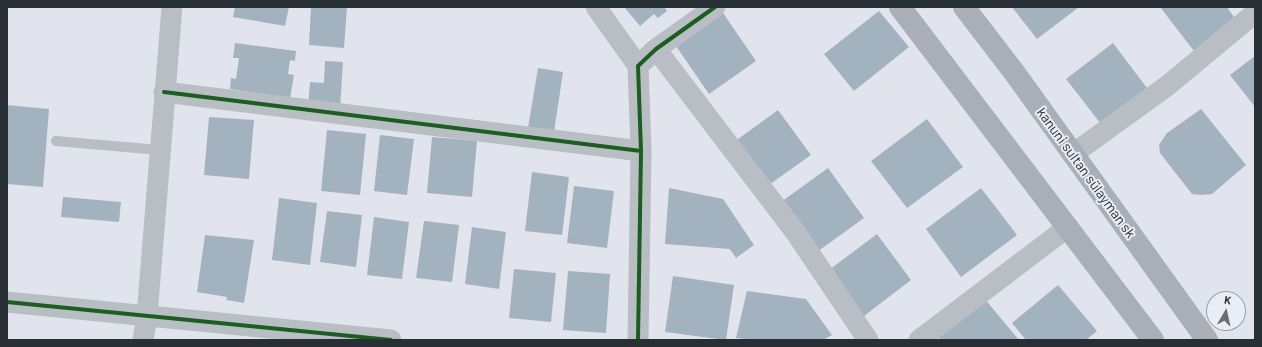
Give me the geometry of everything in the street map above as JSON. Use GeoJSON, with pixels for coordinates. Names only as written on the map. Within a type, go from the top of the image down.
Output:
{"type":"FeatureCollection","features":[{"type":"Feature","properties":{"kind":"main road"},"geometry":{"type":"LineString","coordinates":[[900,7],[1068,227],[1152,340]]}},
{"type":"Feature","properties":{"kind":"main road","name":"kanuni sultan sülayman sk"},"geometry":{"type":"LineString","coordinates":[[964,7],[1014,72],[1207,340]]}},
{"type":"Feature","properties":{"kind":"street"},"geometry":{"type":"LineString","coordinates":[[143,340],[147,316],[159,150],[172,7]]}},
{"type":"Feature","properties":{"kind":"street"},"geometry":{"type":"LineString","coordinates":[[596,7],[638,66],[641,151],[638,340]]}},
{"type":"Feature","properties":{"kind":"street"},"geometry":{"type":"LineString","coordinates":[[638,66],[656,49],[715,7]]}},
{"type":"Feature","properties":{"kind":"street"},"geometry":{"type":"LineString","coordinates":[[1072,154],[1168,86],[1255,13]]}},
{"type":"Feature","properties":{"kind":"street"},"geometry":{"type":"LineString","coordinates":[[656,49],[796,234],[868,340]]}},
{"type":"Feature","properties":{"kind":"street"},"geometry":{"type":"LineString","coordinates":[[164,92],[641,151]]}},
{"type":"Feature","properties":{"kind":"street"},"geometry":{"type":"LineString","coordinates":[[919,340],[1068,227]]}},
{"type":"Feature","properties":{"kind":"street"},"geometry":{"type":"LineString","coordinates":[[7,302],[391,340]]}},
{"type":"Feature","properties":{"kind":"lane"},"geometry":{"type":"LineString","coordinates":[[56,141],[159,150]]}},
{"type":"Feature","properties":{"kind":"building"},"geometry":{"type":"Polygon","coordinates":[[[235,7],[289,7],[285,26],[233,17],[235,7]]]}},
{"type":"Feature","properties":{"kind":"building"},"geometry":{"type":"Polygon","coordinates":[[[311,7],[347,7],[344,48],[309,45],[311,7]]]}},
{"type":"Feature","properties":{"kind":"building"},"geometry":{"type":"Polygon","coordinates":[[[624,7],[664,7],[667,11],[658,18],[654,14],[640,26],[624,7]]]}},
{"type":"Feature","properties":{"kind":"building"},"geometry":{"type":"Polygon","coordinates":[[[1012,7],[1079,7],[1037,39],[1012,7]]]}},
{"type":"Feature","properties":{"kind":"building"},"geometry":{"type":"Polygon","coordinates":[[[1160,7],[1227,7],[1236,20],[1194,51],[1160,7]]]}},
{"type":"Feature","properties":{"kind":"building"},"geometry":{"type":"Polygon","coordinates":[[[879,11],[909,47],[854,91],[824,54],[879,11]]]}},
{"type":"Feature","properties":{"kind":"building"},"geometry":{"type":"Polygon","coordinates":[[[723,13],[756,61],[709,94],[676,46],[723,13]]]}},
{"type":"Feature","properties":{"kind":"building"},"geometry":{"type":"Polygon","coordinates":[[[235,43],[296,51],[295,61],[290,60],[288,74],[294,75],[290,98],[230,89],[231,78],[236,79],[239,58],[233,58],[235,43]]]}},
{"type":"Feature","properties":{"kind":"building"},"geometry":{"type":"Polygon","coordinates":[[[1113,43],[1147,88],[1101,124],[1066,79],[1113,43]]]}},
{"type":"Feature","properties":{"kind":"building"},"geometry":{"type":"Polygon","coordinates":[[[1255,56],[1255,107],[1230,75],[1255,56]]]}},
{"type":"Feature","properties":{"kind":"building"},"geometry":{"type":"Polygon","coordinates":[[[325,61],[343,62],[340,109],[308,107],[310,82],[324,83],[325,61]]]}},
{"type":"Feature","properties":{"kind":"building"},"geometry":{"type":"Polygon","coordinates":[[[538,68],[563,72],[554,132],[528,128],[538,68]]]}},
{"type":"Feature","properties":{"kind":"building"},"geometry":{"type":"Polygon","coordinates":[[[7,105],[49,109],[43,187],[7,184],[7,105]]]}},
{"type":"Feature","properties":{"kind":"building"},"geometry":{"type":"Polygon","coordinates":[[[1201,109],[1246,165],[1212,194],[1202,195],[1192,194],[1160,153],[1159,145],[1167,133],[1201,109]]]}},
{"type":"Feature","properties":{"kind":"building"},"geometry":{"type":"Polygon","coordinates":[[[778,110],[811,155],[766,187],[734,142],[778,110]]]}},
{"type":"Feature","properties":{"kind":"building"},"geometry":{"type":"Polygon","coordinates":[[[209,117],[254,120],[249,179],[204,175],[209,117]]]}},
{"type":"Feature","properties":{"kind":"building"},"geometry":{"type":"Polygon","coordinates":[[[927,119],[963,167],[907,208],[871,161],[927,119]]]}},
{"type":"Feature","properties":{"kind":"building"},"geometry":{"type":"Polygon","coordinates":[[[327,130],[366,134],[360,195],[321,191],[327,130]]]}},
{"type":"Feature","properties":{"kind":"building"},"geometry":{"type":"Polygon","coordinates":[[[380,135],[414,139],[407,195],[374,191],[380,135]]]}},
{"type":"Feature","properties":{"kind":"building"},"geometry":{"type":"Polygon","coordinates":[[[432,137],[477,141],[472,197],[427,193],[432,137]]]}},
{"type":"Feature","properties":{"kind":"building"},"geometry":{"type":"Polygon","coordinates":[[[828,168],[864,218],[817,252],[781,202],[828,168]]]}},
{"type":"Feature","properties":{"kind":"building"},"geometry":{"type":"Polygon","coordinates":[[[532,172],[569,177],[562,235],[525,231],[532,172]]]}},
{"type":"Feature","properties":{"kind":"building"},"geometry":{"type":"Polygon","coordinates":[[[574,186],[614,191],[607,248],[567,243],[574,186]]]}},
{"type":"Feature","properties":{"kind":"building"},"geometry":{"type":"Polygon","coordinates":[[[669,188],[723,199],[754,245],[736,258],[730,249],[665,244],[669,188]]]}},
{"type":"Feature","properties":{"kind":"building"},"geometry":{"type":"Polygon","coordinates":[[[981,188],[1017,235],[961,277],[926,229],[981,188]]]}},
{"type":"Feature","properties":{"kind":"building"},"geometry":{"type":"Polygon","coordinates":[[[63,197],[121,202],[119,222],[61,217],[63,197]]]}},
{"type":"Feature","properties":{"kind":"building"},"geometry":{"type":"Polygon","coordinates":[[[279,198],[317,203],[310,265],[272,260],[279,198]]]}},
{"type":"Feature","properties":{"kind":"building"},"geometry":{"type":"Polygon","coordinates":[[[327,211],[362,215],[356,267],[320,262],[327,211]]]}},
{"type":"Feature","properties":{"kind":"building"},"geometry":{"type":"Polygon","coordinates":[[[374,217],[409,222],[402,279],[367,275],[374,217]]]}},
{"type":"Feature","properties":{"kind":"building"},"geometry":{"type":"Polygon","coordinates":[[[424,221],[459,225],[452,282],[416,278],[424,221]]]}},
{"type":"Feature","properties":{"kind":"building"},"geometry":{"type":"Polygon","coordinates":[[[472,227],[506,232],[499,289],[465,284],[472,227]]]}},
{"type":"Feature","properties":{"kind":"building"},"geometry":{"type":"Polygon","coordinates":[[[877,234],[911,280],[864,316],[829,270],[877,234]]]}},
{"type":"Feature","properties":{"kind":"building"},"geometry":{"type":"Polygon","coordinates":[[[205,235],[254,240],[244,303],[226,300],[227,297],[197,292],[205,235]]]}},
{"type":"Feature","properties":{"kind":"building"},"geometry":{"type":"Polygon","coordinates":[[[514,269],[556,273],[551,322],[509,318],[514,269]]]}},
{"type":"Feature","properties":{"kind":"building"},"geometry":{"type":"Polygon","coordinates":[[[568,271],[610,274],[606,333],[563,330],[568,271]]]}},
{"type":"Feature","properties":{"kind":"building"},"geometry":{"type":"Polygon","coordinates":[[[673,276],[734,285],[726,340],[665,332],[673,276]]]}},
{"type":"Feature","properties":{"kind":"building"},"geometry":{"type":"Polygon","coordinates":[[[1058,285],[1097,331],[1086,340],[1026,340],[1012,323],[1058,285]]]}},
{"type":"Feature","properties":{"kind":"building"},"geometry":{"type":"Polygon","coordinates":[[[747,291],[806,299],[832,335],[823,340],[758,340],[736,338],[747,291]]]}},
{"type":"Feature","properties":{"kind":"building"},"geometry":{"type":"Polygon","coordinates":[[[984,298],[1019,340],[941,340],[937,336],[984,298]]]}},
{"type":"Feature","properties":{"kind":"cycle path"},"geometry":{"type":"LineString","coordinates":[[638,340],[641,151],[638,66],[656,49],[715,7]]}},
{"type":"Feature","properties":{"kind":"cycle path"},"geometry":{"type":"LineString","coordinates":[[164,92],[641,151]]}},
{"type":"Feature","properties":{"kind":"cycle path"},"geometry":{"type":"LineString","coordinates":[[7,302],[391,340]]}}]}
